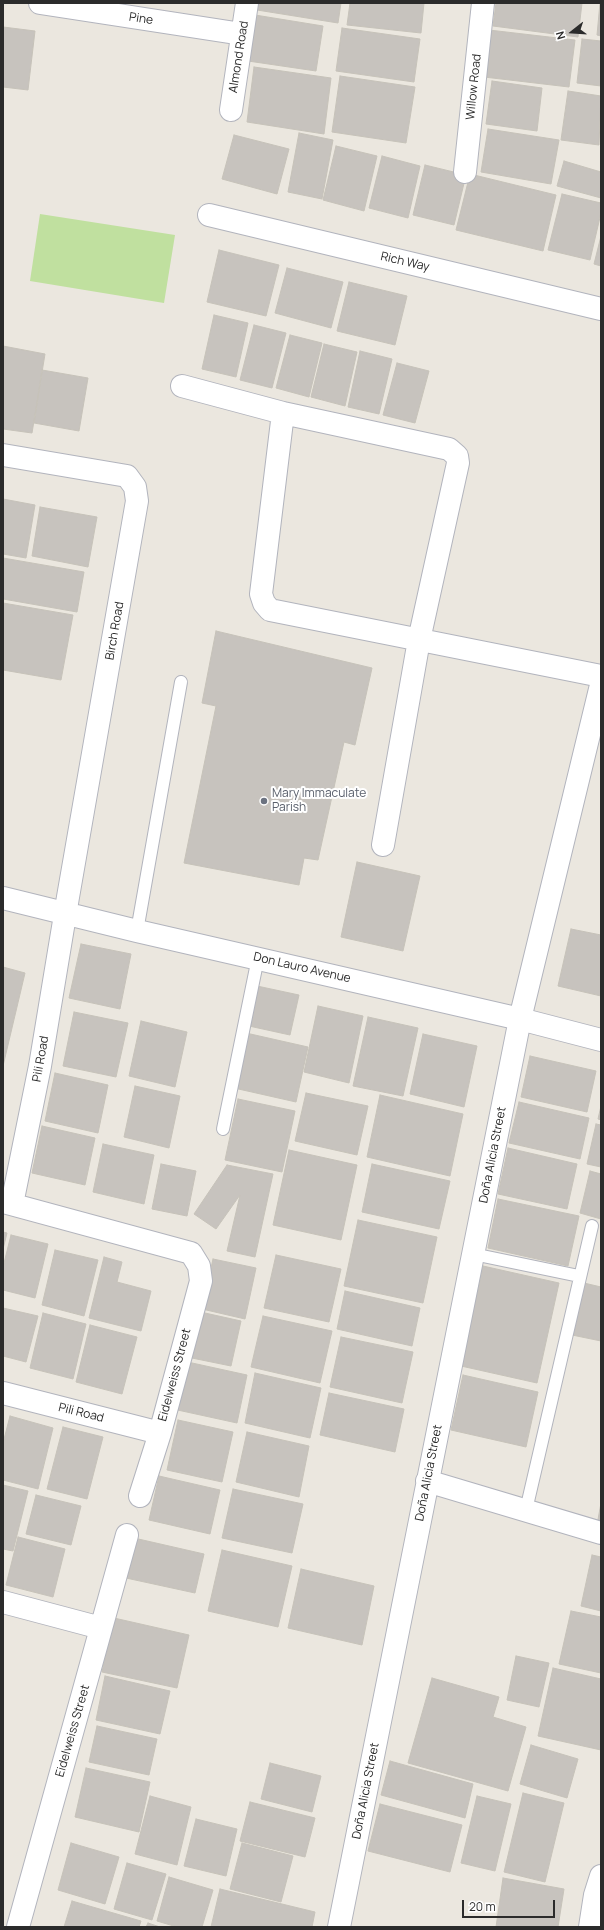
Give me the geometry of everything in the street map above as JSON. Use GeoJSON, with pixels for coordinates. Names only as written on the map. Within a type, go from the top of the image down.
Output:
{"type":"FeatureCollection","features":[{"type":"Feature","properties":{"kind":"street","name":"Pine"},"geometry":{"type":"LineString","coordinates":[[40,3],[242,34]]}},
{"type":"Feature","properties":{"kind":"street","name":"Almond Road"},"geometry":{"type":"LineString","coordinates":[[231,110],[247,3]]}},
{"type":"Feature","properties":{"kind":"street","name":"Willow Road"},"geometry":{"type":"LineString","coordinates":[[465,172],[482,3]]}},
{"type":"Feature","properties":{"kind":"street","name":"Rich Way"},"geometry":{"type":"LineString","coordinates":[[209,215],[601,310]]}},
{"type":"Feature","properties":{"kind":"street"},"geometry":{"type":"LineString","coordinates":[[182,386],[283,413],[449,449],[457,456],[458,463],[419,640],[383,845]]}},
{"type":"Feature","properties":{"kind":"street"},"geometry":{"type":"LineString","coordinates":[[283,413],[261,594],[264,603],[270,610],[601,676]]}},
{"type":"Feature","properties":{"kind":"street","name":"Birch Road"},"geometry":{"type":"LineString","coordinates":[[3,455],[127,476],[135,487],[137,501],[65,913]]}},
{"type":"Feature","properties":{"kind":"street","name":"Doña Alicia Street"},"geometry":{"type":"LineString","coordinates":[[339,1927],[520,1019],[601,686]]}},
{"type":"Feature","properties":{"kind":"street","name":"Don Lauro Avenue"},"geometry":{"type":"LineString","coordinates":[[3,898],[137,932],[258,958],[520,1019],[601,1040]]}},
{"type":"Feature","properties":{"kind":"street","name":"Pili Road"},"geometry":{"type":"LineString","coordinates":[[8,1203],[40,1066],[65,913]]}},
{"type":"Feature","properties":{"kind":"street","name":"Eidelweiss Street"},"geometry":{"type":"LineString","coordinates":[[8,1203],[191,1253],[199,1266],[200,1281],[160,1433],[140,1496]]}},
{"type":"Feature","properties":{"kind":"street","name":"Pili Road"},"geometry":{"type":"LineString","coordinates":[[3,1393],[160,1433]]}},
{"type":"Feature","properties":{"kind":"street"},"geometry":{"type":"LineString","coordinates":[[427,1481],[601,1533]]}},
{"type":"Feature","properties":{"kind":"street","name":"Eidelweiss Street"},"geometry":{"type":"LineString","coordinates":[[18,1927],[127,1535]]}},
{"type":"Feature","properties":{"kind":"street"},"geometry":{"type":"LineString","coordinates":[[3,1602],[101,1628]]}},
{"type":"Feature","properties":{"kind":"street"},"geometry":{"type":"LineString","coordinates":[[590,1927],[595,1895],[601,1876]]}},
{"type":"Feature","properties":{"kind":"lane"},"geometry":{"type":"LineString","coordinates":[[137,932],[181,682]]}},
{"type":"Feature","properties":{"kind":"lane"},"geometry":{"type":"LineString","coordinates":[[224,1129],[258,958]]}},
{"type":"Feature","properties":{"kind":"lane"},"geometry":{"type":"LineString","coordinates":[[526,1510],[579,1276],[592,1226]]}},
{"type":"Feature","properties":{"kind":"lane"},"geometry":{"type":"LineString","coordinates":[[473,1254],[579,1276]]}},
{"type":"Feature","properties":{"kind":"green space"},"geometry":{"type":"Polygon","coordinates":[[[40,214],[175,235],[164,303],[30,281],[40,214]]]}},
{"type":"Feature","properties":{"kind":"building"},"geometry":{"type":"Polygon","coordinates":[[[258,3],[341,3],[338,23],[257,10],[258,3]]]}},
{"type":"Feature","properties":{"kind":"building"},"geometry":{"type":"Polygon","coordinates":[[[350,3],[424,3],[421,33],[347,25],[350,3]]]}},
{"type":"Feature","properties":{"kind":"building"},"geometry":{"type":"Polygon","coordinates":[[[496,3],[582,3],[578,37],[493,26],[496,3]]]}},
{"type":"Feature","properties":{"kind":"building"},"geometry":{"type":"Polygon","coordinates":[[[601,3],[601,36],[597,35],[601,3]]]}},
{"type":"Feature","properties":{"kind":"building"},"geometry":{"type":"Polygon","coordinates":[[[255,15],[323,26],[316,71],[248,61],[255,15]]]}},
{"type":"Feature","properties":{"kind":"building"},"geometry":{"type":"Polygon","coordinates":[[[3,27],[35,31],[28,90],[3,87],[3,27]]]}},
{"type":"Feature","properties":{"kind":"building"},"geometry":{"type":"Polygon","coordinates":[[[342,28],[420,39],[414,82],[336,71],[342,28]]]}},
{"type":"Feature","properties":{"kind":"building"},"geometry":{"type":"Polygon","coordinates":[[[489,30],[575,40],[569,87],[484,77],[489,30]]]}},
{"type":"Feature","properties":{"kind":"building"},"geometry":{"type":"Polygon","coordinates":[[[582,39],[601,41],[601,86],[577,83],[582,39]]]}},
{"type":"Feature","properties":{"kind":"building"},"geometry":{"type":"Polygon","coordinates":[[[254,67],[331,78],[324,134],[247,122],[254,67]]]}},
{"type":"Feature","properties":{"kind":"building"},"geometry":{"type":"Polygon","coordinates":[[[340,76],[415,87],[406,143],[332,132],[340,76]]]}},
{"type":"Feature","properties":{"kind":"building"},"geometry":{"type":"Polygon","coordinates":[[[492,81],[542,88],[537,131],[486,124],[492,81]]]}},
{"type":"Feature","properties":{"kind":"building"},"geometry":{"type":"Polygon","coordinates":[[[568,91],[601,96],[599,145],[561,140],[568,91]]]}},
{"type":"Feature","properties":{"kind":"building"},"geometry":{"type":"Polygon","coordinates":[[[488,129],[559,140],[551,184],[481,172],[488,129]]]}},
{"type":"Feature","properties":{"kind":"building"},"geometry":{"type":"Polygon","coordinates":[[[299,133],[333,140],[322,199],[288,192],[299,133]]]}},
{"type":"Feature","properties":{"kind":"building"},"geometry":{"type":"Polygon","coordinates":[[[234,135],[289,149],[277,194],[222,179],[234,135]]]}},
{"type":"Feature","properties":{"kind":"building"},"geometry":{"type":"Polygon","coordinates":[[[336,146],[377,156],[364,211],[323,200],[336,146]]]}},
{"type":"Feature","properties":{"kind":"building"},"geometry":{"type":"Polygon","coordinates":[[[382,156],[420,166],[408,218],[369,208],[382,156]]]}},
{"type":"Feature","properties":{"kind":"building"},"geometry":{"type":"Polygon","coordinates":[[[564,161],[601,172],[601,198],[557,186],[564,161]]]}},
{"type":"Feature","properties":{"kind":"building"},"geometry":{"type":"Polygon","coordinates":[[[425,165],[466,175],[454,225],[413,215],[425,165]]]}},
{"type":"Feature","properties":{"kind":"building"},"geometry":{"type":"Polygon","coordinates":[[[470,174],[556,195],[543,251],[456,230],[470,174]]]}},
{"type":"Feature","properties":{"kind":"building"},"geometry":{"type":"Polygon","coordinates":[[[562,194],[601,203],[601,213],[590,260],[548,250],[562,194]]]}},
{"type":"Feature","properties":{"kind":"building"},"geometry":{"type":"Polygon","coordinates":[[[601,236],[601,266],[594,264],[601,236]]]}},
{"type":"Feature","properties":{"kind":"building"},"geometry":{"type":"Polygon","coordinates":[[[219,250],[279,265],[266,316],[207,302],[219,250]]]}},
{"type":"Feature","properties":{"kind":"building"},"geometry":{"type":"Polygon","coordinates":[[[287,268],[343,282],[331,328],[275,313],[287,268]]]}},
{"type":"Feature","properties":{"kind":"building"},"geometry":{"type":"Polygon","coordinates":[[[349,282],[407,296],[395,345],[337,331],[349,282]]]}},
{"type":"Feature","properties":{"kind":"building"},"geometry":{"type":"Polygon","coordinates":[[[214,315],[248,323],[236,377],[202,369],[214,315]]]}},
{"type":"Feature","properties":{"kind":"building"},"geometry":{"type":"Polygon","coordinates":[[[254,325],[286,333],[272,388],[240,380],[254,325]]]}},
{"type":"Feature","properties":{"kind":"building"},"geometry":{"type":"Polygon","coordinates":[[[290,335],[322,343],[309,397],[276,388],[290,335]]]}},
{"type":"Feature","properties":{"kind":"building"},"geometry":{"type":"Polygon","coordinates":[[[324,344],[357,352],[345,406],[311,397],[324,344]]]}},
{"type":"Feature","properties":{"kind":"building"},"geometry":{"type":"Polygon","coordinates":[[[3,346],[45,354],[32,433],[3,429],[3,346]]]}},
{"type":"Feature","properties":{"kind":"building"},"geometry":{"type":"Polygon","coordinates":[[[360,351],[392,359],[379,414],[348,407],[360,351]]]}},
{"type":"Feature","properties":{"kind":"building"},"geometry":{"type":"Polygon","coordinates":[[[397,363],[429,371],[415,423],[383,415],[397,363]]]}},
{"type":"Feature","properties":{"kind":"building"},"geometry":{"type":"Polygon","coordinates":[[[42,370],[88,378],[79,431],[34,423],[42,370]]]}},
{"type":"Feature","properties":{"kind":"building"},"geometry":{"type":"Polygon","coordinates":[[[3,499],[35,505],[26,558],[3,554],[3,499]]]}},
{"type":"Feature","properties":{"kind":"building"},"geometry":{"type":"Polygon","coordinates":[[[40,507],[97,517],[88,567],[32,556],[40,507]]]}},
{"type":"Feature","properties":{"kind":"building"},"geometry":{"type":"Polygon","coordinates":[[[3,558],[84,572],[77,612],[3,599],[3,558]]]}},
{"type":"Feature","properties":{"kind":"building"},"geometry":{"type":"Polygon","coordinates":[[[3,603],[73,615],[61,680],[3,670],[3,603]]]}},
{"type":"Feature","properties":{"kind":"building","name":"Mary Immaculate Parish"},"geometry":{"type":"Polygon","coordinates":[[[216,631],[372,668],[355,745],[344,742],[318,860],[304,858],[299,885],[184,863],[216,706],[202,703],[216,631]]]}},
{"type":"Feature","properties":{"kind":"building"},"geometry":{"type":"Polygon","coordinates":[[[357,862],[420,876],[403,951],[341,937],[357,862]]]}},
{"type":"Feature","properties":{"kind":"building"},"geometry":{"type":"Polygon","coordinates":[[[571,929],[601,935],[601,996],[558,986],[571,929]]]}},
{"type":"Feature","properties":{"kind":"building"},"geometry":{"type":"Polygon","coordinates":[[[81,944],[131,954],[120,1009],[69,998],[81,944]]]}},
{"type":"Feature","properties":{"kind":"building"},"geometry":{"type":"Polygon","coordinates":[[[3,967],[25,973],[3,1066],[3,967]]]}},
{"type":"Feature","properties":{"kind":"building"},"geometry":{"type":"Polygon","coordinates":[[[257,986],[299,995],[290,1035],[249,1026],[257,986]]]}},
{"type":"Feature","properties":{"kind":"building"},"geometry":{"type":"Polygon","coordinates":[[[318,1006],[363,1016],[349,1083],[304,1072],[318,1006]]]}},
{"type":"Feature","properties":{"kind":"building"},"geometry":{"type":"Polygon","coordinates":[[[74,1012],[128,1023],[116,1077],[63,1066],[74,1012]]]}},
{"type":"Feature","properties":{"kind":"building"},"geometry":{"type":"Polygon","coordinates":[[[368,1017],[418,1028],[403,1096],[353,1086],[368,1017]]]}},
{"type":"Feature","properties":{"kind":"building"},"geometry":{"type":"Polygon","coordinates":[[[141,1021],[187,1032],[175,1087],[129,1076],[141,1021]]]}},
{"type":"Feature","properties":{"kind":"building"},"geometry":{"type":"Polygon","coordinates":[[[246,1033],[308,1047],[296,1102],[234,1088],[246,1033]]]}},
{"type":"Feature","properties":{"kind":"building"},"geometry":{"type":"Polygon","coordinates":[[[423,1034],[477,1046],[464,1107],[410,1094],[423,1034]]]}},
{"type":"Feature","properties":{"kind":"building"},"geometry":{"type":"Polygon","coordinates":[[[530,1056],[596,1071],[587,1112],[521,1097],[530,1056]]]}},
{"type":"Feature","properties":{"kind":"building"},"geometry":{"type":"Polygon","coordinates":[[[55,1073],[108,1085],[98,1133],[45,1121],[55,1073]]]}},
{"type":"Feature","properties":{"kind":"building"},"geometry":{"type":"Polygon","coordinates":[[[135,1086],[180,1096],[169,1148],[124,1137],[135,1086]]]}},
{"type":"Feature","properties":{"kind":"building"},"geometry":{"type":"Polygon","coordinates":[[[306,1093],[368,1106],[357,1155],[295,1141],[306,1093]]]}},
{"type":"Feature","properties":{"kind":"building"},"geometry":{"type":"Polygon","coordinates":[[[380,1095],[463,1114],[450,1176],[367,1157],[380,1095]]]}},
{"type":"Feature","properties":{"kind":"building"},"geometry":{"type":"Polygon","coordinates":[[[238,1099],[295,1111],[282,1172],[225,1160],[238,1099]]]}},
{"type":"Feature","properties":{"kind":"building"},"geometry":{"type":"Polygon","coordinates":[[[519,1102],[589,1118],[580,1159],[509,1143],[519,1102]]]}},
{"type":"Feature","properties":{"kind":"building"},"geometry":{"type":"Polygon","coordinates":[[[601,1106],[601,1120],[598,1119],[601,1106]]]}},
{"type":"Feature","properties":{"kind":"building"},"geometry":{"type":"Polygon","coordinates":[[[596,1124],[601,1125],[601,1167],[587,1164],[596,1124]]]}},
{"type":"Feature","properties":{"kind":"building"},"geometry":{"type":"Polygon","coordinates":[[[42,1126],[95,1138],[85,1185],[32,1173],[42,1126]]]}},
{"type":"Feature","properties":{"kind":"building"},"geometry":{"type":"Polygon","coordinates":[[[103,1144],[154,1155],[144,1204],[93,1192],[103,1144]]]}},
{"type":"Feature","properties":{"kind":"building"},"geometry":{"type":"Polygon","coordinates":[[[508,1148],[577,1164],[567,1209],[498,1194],[508,1148]]]}},
{"type":"Feature","properties":{"kind":"building"},"geometry":{"type":"Polygon","coordinates":[[[289,1150],[357,1165],[341,1240],[273,1225],[289,1150]]]}},
{"type":"Feature","properties":{"kind":"building"},"geometry":{"type":"Polygon","coordinates":[[[161,1164],[196,1171],[187,1216],[152,1209],[161,1164]]]}},
{"type":"Feature","properties":{"kind":"building"},"geometry":{"type":"Polygon","coordinates":[[[372,1164],[450,1181],[439,1229],[362,1212],[372,1164]]]}},
{"type":"Feature","properties":{"kind":"building"},"geometry":{"type":"Polygon","coordinates":[[[227,1165],[273,1174],[255,1257],[227,1251],[240,1195],[216,1229],[194,1214],[227,1165]]]}},
{"type":"Feature","properties":{"kind":"building"},"geometry":{"type":"Polygon","coordinates":[[[590,1171],[601,1174],[601,1219],[580,1213],[590,1171]]]}},
{"type":"Feature","properties":{"kind":"building"},"geometry":{"type":"Polygon","coordinates":[[[498,1199],[579,1216],[568,1266],[488,1248],[498,1199]]]}},
{"type":"Feature","properties":{"kind":"building"},"geometry":{"type":"Polygon","coordinates":[[[358,1220],[437,1237],[423,1303],[344,1286],[358,1220]]]}},
{"type":"Feature","properties":{"kind":"building"},"geometry":{"type":"Polygon","coordinates":[[[3,1232],[7,1233],[3,1249],[3,1232]]]}},
{"type":"Feature","properties":{"kind":"building"},"geometry":{"type":"Polygon","coordinates":[[[11,1235],[48,1244],[35,1298],[3,1290],[3,1267],[11,1235]]]}},
{"type":"Feature","properties":{"kind":"building"},"geometry":{"type":"Polygon","coordinates":[[[55,1250],[98,1260],[84,1316],[42,1305],[55,1250]]]}},
{"type":"Feature","properties":{"kind":"building"},"geometry":{"type":"Polygon","coordinates":[[[276,1255],[341,1269],[329,1322],[264,1308],[276,1255]]]}},
{"type":"Feature","properties":{"kind":"building"},"geometry":{"type":"Polygon","coordinates":[[[104,1257],[122,1262],[117,1282],[151,1291],[141,1331],[89,1318],[104,1257]]]}},
{"type":"Feature","properties":{"kind":"building"},"geometry":{"type":"Polygon","coordinates":[[[213,1259],[256,1268],[245,1319],[202,1309],[213,1259]]]}},
{"type":"Feature","properties":{"kind":"building"},"geometry":{"type":"Polygon","coordinates":[[[483,1266],[559,1283],[537,1383],[461,1366],[483,1266]]]}},
{"type":"Feature","properties":{"kind":"building"},"geometry":{"type":"Polygon","coordinates":[[[584,1283],[601,1287],[601,1341],[572,1335],[584,1283]]]}},
{"type":"Feature","properties":{"kind":"building"},"geometry":{"type":"Polygon","coordinates":[[[345,1291],[420,1308],[412,1346],[337,1329],[345,1291]]]}},
{"type":"Feature","properties":{"kind":"building"},"geometry":{"type":"Polygon","coordinates":[[[3,1308],[38,1316],[26,1362],[3,1356],[3,1308]]]}},
{"type":"Feature","properties":{"kind":"building"},"geometry":{"type":"Polygon","coordinates":[[[196,1311],[241,1321],[231,1366],[187,1357],[196,1311]]]}},
{"type":"Feature","properties":{"kind":"building"},"geometry":{"type":"Polygon","coordinates":[[[43,1313],[86,1324],[73,1379],[30,1368],[43,1313]]]}},
{"type":"Feature","properties":{"kind":"building"},"geometry":{"type":"Polygon","coordinates":[[[263,1316],[332,1331],[320,1383],[251,1367],[263,1316]]]}},
{"type":"Feature","properties":{"kind":"building"},"geometry":{"type":"Polygon","coordinates":[[[90,1325],[137,1337],[122,1394],[76,1382],[90,1325]]]}},
{"type":"Feature","properties":{"kind":"building"},"geometry":{"type":"Polygon","coordinates":[[[341,1337],[413,1352],[402,1403],[330,1387],[341,1337]]]}},
{"type":"Feature","properties":{"kind":"building"},"geometry":{"type":"Polygon","coordinates":[[[183,1361],[247,1375],[237,1423],[173,1409],[183,1361]]]}},
{"type":"Feature","properties":{"kind":"building"},"geometry":{"type":"Polygon","coordinates":[[[255,1373],[321,1388],[310,1438],[245,1423],[255,1373]]]}},
{"type":"Feature","properties":{"kind":"building"},"geometry":{"type":"Polygon","coordinates":[[[463,1375],[538,1392],[526,1447],[451,1430],[463,1375]]]}},
{"type":"Feature","properties":{"kind":"building"},"geometry":{"type":"Polygon","coordinates":[[[329,1393],[404,1409],[395,1452],[320,1435],[329,1393]]]}},
{"type":"Feature","properties":{"kind":"building"},"geometry":{"type":"Polygon","coordinates":[[[10,1416],[53,1428],[38,1489],[3,1480],[3,1443],[10,1416]]]}},
{"type":"Feature","properties":{"kind":"building"},"geometry":{"type":"Polygon","coordinates":[[[178,1420],[233,1432],[222,1482],[167,1470],[178,1420]]]}},
{"type":"Feature","properties":{"kind":"building"},"geometry":{"type":"Polygon","coordinates":[[[63,1427],[103,1437],[87,1499],[47,1489],[63,1427]]]}},
{"type":"Feature","properties":{"kind":"building"},"geometry":{"type":"Polygon","coordinates":[[[247,1432],[309,1446],[299,1497],[236,1482],[247,1432]]]}},
{"type":"Feature","properties":{"kind":"building"},"geometry":{"type":"Polygon","coordinates":[[[159,1476],[220,1490],[210,1534],[149,1520],[159,1476]]]}},
{"type":"Feature","properties":{"kind":"building"},"geometry":{"type":"Polygon","coordinates":[[[3,1485],[28,1491],[13,1551],[3,1549],[3,1485]]]}},
{"type":"Feature","properties":{"kind":"building"},"geometry":{"type":"Polygon","coordinates":[[[233,1489],[303,1504],[292,1553],[222,1538],[233,1489]]]}},
{"type":"Feature","properties":{"kind":"building"},"geometry":{"type":"Polygon","coordinates":[[[36,1495],[81,1506],[71,1545],[26,1534],[36,1495]]]}},
{"type":"Feature","properties":{"kind":"building"},"geometry":{"type":"Polygon","coordinates":[[[601,1503],[601,1526],[597,1525],[601,1503]]]}},
{"type":"Feature","properties":{"kind":"building"},"geometry":{"type":"Polygon","coordinates":[[[18,1537],[65,1549],[53,1597],[6,1585],[18,1537]]]}},
{"type":"Feature","properties":{"kind":"building"},"geometry":{"type":"Polygon","coordinates":[[[134,1538],[204,1554],[195,1593],[126,1578],[134,1538]]]}},
{"type":"Feature","properties":{"kind":"building"},"geometry":{"type":"Polygon","coordinates":[[[222,1550],[292,1566],[278,1627],[208,1611],[222,1550]]]}},
{"type":"Feature","properties":{"kind":"building"},"geometry":{"type":"Polygon","coordinates":[[[592,1555],[601,1557],[601,1611],[581,1606],[592,1555]]]}},
{"type":"Feature","properties":{"kind":"building"},"geometry":{"type":"Polygon","coordinates":[[[301,1569],[374,1586],[362,1645],[288,1628],[301,1569]]]}},
{"type":"Feature","properties":{"kind":"building"},"geometry":{"type":"Polygon","coordinates":[[[571,1611],[601,1617],[601,1673],[559,1664],[571,1611]]]}},
{"type":"Feature","properties":{"kind":"building"},"geometry":{"type":"Polygon","coordinates":[[[114,1618],[189,1635],[177,1688],[102,1672],[114,1618]]]}},
{"type":"Feature","properties":{"kind":"building"},"geometry":{"type":"Polygon","coordinates":[[[516,1656],[549,1663],[539,1707],[507,1700],[516,1656]]]}},
{"type":"Feature","properties":{"kind":"building"},"geometry":{"type":"Polygon","coordinates":[[[553,1668],[601,1679],[601,1750],[538,1736],[553,1668]]]}},
{"type":"Feature","properties":{"kind":"building"},"geometry":{"type":"Polygon","coordinates":[[[105,1676],[170,1691],[160,1734],[96,1720],[105,1676]]]}},
{"type":"Feature","properties":{"kind":"building"},"geometry":{"type":"Polygon","coordinates":[[[432,1678],[499,1697],[493,1717],[526,1727],[508,1791],[408,1763],[432,1678]]]}},
{"type":"Feature","properties":{"kind":"building"},"geometry":{"type":"Polygon","coordinates":[[[97,1726],[157,1739],[149,1775],[89,1762],[97,1726]]]}},
{"type":"Feature","properties":{"kind":"building"},"geometry":{"type":"Polygon","coordinates":[[[531,1745],[578,1759],[567,1798],[520,1784],[531,1745]]]}},
{"type":"Feature","properties":{"kind":"building"},"geometry":{"type":"Polygon","coordinates":[[[390,1761],[473,1784],[465,1818],[381,1795],[390,1761]]]}},
{"type":"Feature","properties":{"kind":"building"},"geometry":{"type":"Polygon","coordinates":[[[270,1763],[321,1776],[312,1812],[261,1799],[270,1763]]]}},
{"type":"Feature","properties":{"kind":"building"},"geometry":{"type":"Polygon","coordinates":[[[86,1768],[150,1782],[139,1832],[75,1817],[86,1768]]]}},
{"type":"Feature","properties":{"kind":"building"},"geometry":{"type":"Polygon","coordinates":[[[523,1793],[564,1803],[545,1882],[504,1872],[523,1793]]]}},
{"type":"Feature","properties":{"kind":"building"},"geometry":{"type":"Polygon","coordinates":[[[150,1796],[191,1807],[177,1865],[135,1854],[150,1796]]]}},
{"type":"Feature","properties":{"kind":"building"},"geometry":{"type":"Polygon","coordinates":[[[477,1796],[511,1804],[495,1871],[461,1863],[477,1796]]]}},
{"type":"Feature","properties":{"kind":"building"},"geometry":{"type":"Polygon","coordinates":[[[250,1802],[315,1818],[305,1857],[240,1841],[250,1802]]]}},
{"type":"Feature","properties":{"kind":"building"},"geometry":{"type":"Polygon","coordinates":[[[380,1804],[462,1825],[450,1872],[368,1851],[380,1804]]]}},
{"type":"Feature","properties":{"kind":"building"},"geometry":{"type":"Polygon","coordinates":[[[196,1819],[237,1829],[226,1876],[184,1866],[196,1819]]]}},
{"type":"Feature","properties":{"kind":"building"},"geometry":{"type":"Polygon","coordinates":[[[71,1843],[119,1857],[105,1904],[58,1890],[71,1843]]]}},
{"type":"Feature","properties":{"kind":"building"},"geometry":{"type":"Polygon","coordinates":[[[242,1843],[293,1856],[281,1902],[230,1889],[242,1843]]]}},
{"type":"Feature","properties":{"kind":"building"},"geometry":{"type":"Polygon","coordinates":[[[127,1863],[166,1874],[152,1920],[114,1909],[127,1863]]]}},
{"type":"Feature","properties":{"kind":"building"},"geometry":{"type":"Polygon","coordinates":[[[169,1877],[213,1890],[202,1927],[177,1927],[157,1921],[169,1877]]]}},
{"type":"Feature","properties":{"kind":"building"},"geometry":{"type":"Polygon","coordinates":[[[503,1878],[564,1889],[558,1927],[496,1927],[503,1878]]]}},
{"type":"Feature","properties":{"kind":"building"},"geometry":{"type":"Polygon","coordinates":[[[220,1889],[315,1912],[312,1927],[211,1927],[220,1889]]]}},
{"type":"Feature","properties":{"kind":"building"},"geometry":{"type":"Polygon","coordinates":[[[72,1901],[141,1921],[139,1927],[64,1927],[72,1901]]]}},
{"type":"Feature","properties":{"kind":"building"},"geometry":{"type":"Polygon","coordinates":[[[148,1923],[160,1927],[146,1927],[148,1923]]]}},
{"type":"Feature","properties":{"kind":"place","name":"Mary Immaculate Parish"},"geometry":{"type":"Point","coordinates":[264,801]}}]}
